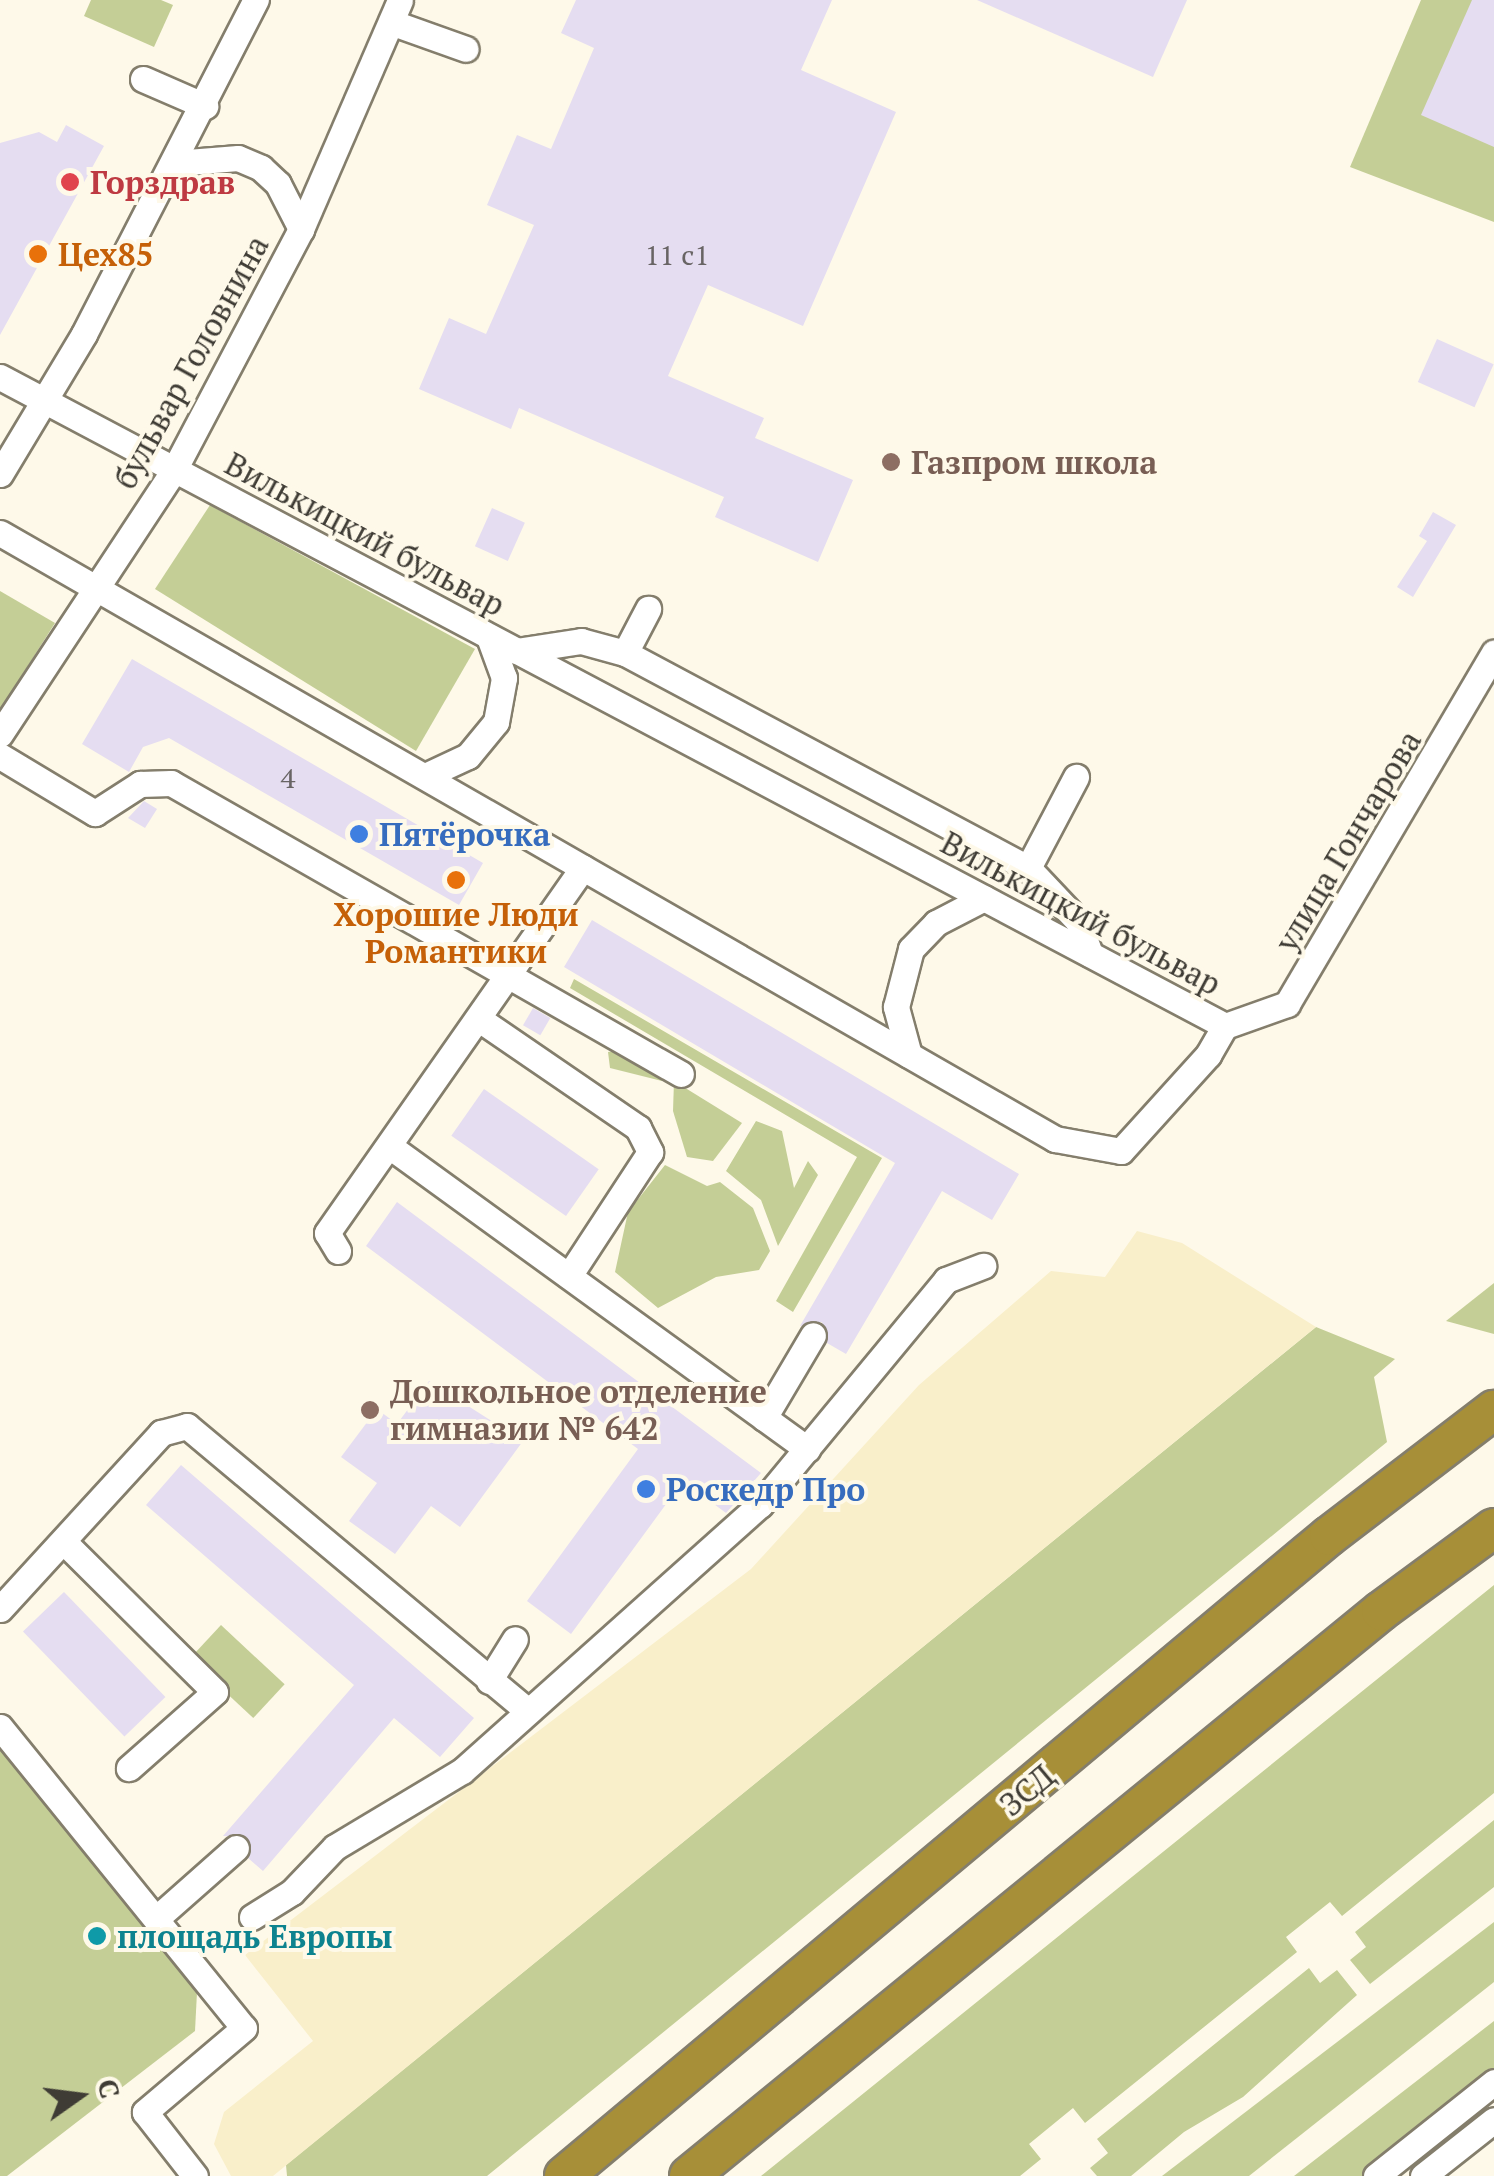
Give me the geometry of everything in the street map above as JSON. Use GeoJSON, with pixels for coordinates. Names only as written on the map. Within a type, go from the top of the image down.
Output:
{"type":"FeatureCollection","features":[{"type":"Feature","properties":{"kind":"highway","name":"ЗСД"},"geometry":{"type":"LineString","coordinates":[[564,2176],[1330,1536],[1494,1410]]}},
{"type":"Feature","properties":{"kind":"highway"},"geometry":{"type":"LineString","coordinates":[[689,2176],[1381,1611],[1494,1528]]}},
{"type":"Feature","properties":{"kind":"street"},"geometry":{"type":"LineString","coordinates":[[0,474],[47,400],[205,106],[256,0]]}},
{"type":"Feature","properties":{"kind":"street"},"geometry":{"type":"LineString","coordinates":[[396,12],[466,50]]}},
{"type":"Feature","properties":{"kind":"street","name":"бульвар Головнина"},"geometry":{"type":"LineString","coordinates":[[0,734],[174,470],[301,229],[396,12]]}},
{"type":"Feature","properties":{"kind":"street"},"geometry":{"type":"LineString","coordinates":[[143,80],[205,106]]}},
{"type":"Feature","properties":{"kind":"street"},"geometry":{"type":"LineString","coordinates":[[174,163],[238,158],[261,168],[278,184],[301,229]]}},
{"type":"Feature","properties":{"kind":"street","name":"Вилькицкий бульвар"},"geometry":{"type":"LineString","coordinates":[[0,376],[1225,1026],[1208,1055],[1122,1150],[1055,1139],[0,532]]}},
{"type":"Feature","properties":{"kind":"street"},"geometry":{"type":"LineString","coordinates":[[625,653],[648,609]]}},
{"type":"Feature","properties":{"kind":"street"},"geometry":{"type":"LineString","coordinates":[[425,776],[468,756],[496,722],[504,678],[489,637]]}},
{"type":"Feature","properties":{"kind":"street"},"geometry":{"type":"LineString","coordinates":[[516,650],[581,641],[625,653],[1028,868],[1078,922],[1090,954]]}},
{"type":"Feature","properties":{"kind":"street","name":"улица Гончарова"},"geometry":{"type":"LineString","coordinates":[[1225,1026],[1287,1004],[1494,652]]}},
{"type":"Feature","properties":{"kind":"street"},"geometry":{"type":"LineString","coordinates":[[0,756],[95,812],[140,784],[171,783],[510,972],[680,1074]]}},
{"type":"Feature","properties":{"kind":"street"},"geometry":{"type":"LineString","coordinates":[[1028,868],[1076,777]]}},
{"type":"Feature","properties":{"kind":"street"},"geometry":{"type":"LineString","coordinates":[[338,1251],[327,1233],[392,1148],[583,868]]}},
{"type":"Feature","properties":{"kind":"street"},"geometry":{"type":"LineString","coordinates":[[909,1054],[896,1007],[911,949],[936,923],[984,898]]}},
{"type":"Feature","properties":{"kind":"street"},"geometry":{"type":"LineString","coordinates":[[480,1018],[638,1128],[650,1152],[569,1276]]}},
{"type":"Feature","properties":{"kind":"street"},"geometry":{"type":"LineString","coordinates":[[392,1148],[807,1449]]}},
{"type":"Feature","properties":{"kind":"street"},"geometry":{"type":"LineString","coordinates":[[252,1917],[462,1771],[525,1709],[760,1505],[946,1280],[983,1266]]}},
{"type":"Feature","properties":{"kind":"street"},"geometry":{"type":"LineString","coordinates":[[764,1418],[813,1335]]}},
{"type":"Feature","properties":{"kind":"street"},"geometry":{"type":"LineString","coordinates":[[0,1608],[162,1433],[187,1426],[525,1709]]}},
{"type":"Feature","properties":{"kind":"street"},"geometry":{"type":"LineString","coordinates":[[65,1542],[215,1692],[129,1768]]}},
{"type":"Feature","properties":{"kind":"street"},"geometry":{"type":"LineString","coordinates":[[489,1680],[515,1639]]}},
{"type":"Feature","properties":{"kind":"street"},"geometry":{"type":"LineString","coordinates":[[0,1726],[244,2028],[145,2112],[195,2176]]}},
{"type":"Feature","properties":{"kind":"street"},"geometry":{"type":"LineString","coordinates":[[158,1917],[236,1848]]}},
{"type":"Feature","properties":{"kind":"street"},"geometry":{"type":"LineString","coordinates":[[1376,2176],[1490,2093]]}},
{"type":"Feature","properties":{"kind":"street"},"geometry":{"type":"LineString","coordinates":[[1423,2176],[1494,2120]]}},
{"type":"Feature","properties":{"kind":"green space"},"geometry":{"type":"Polygon","coordinates":[[[91,0],[161,0],[173,5],[154,47],[84,16],[91,0]]]}},
{"type":"Feature","properties":{"kind":"green space"},"geometry":{"type":"Polygon","coordinates":[[[1421,0],[1494,0],[1494,222],[1350,167],[1421,0]]]}},
{"type":"Feature","properties":{"kind":"green space"},"geometry":{"type":"Polygon","coordinates":[[[210,505],[475,649],[416,751],[155,589],[210,505]]]}},
{"type":"Feature","properties":{"kind":"green space"},"geometry":{"type":"Polygon","coordinates":[[[0,591],[55,623],[0,710],[0,591]]]}},
{"type":"Feature","properties":{"kind":"green space"},"geometry":{"type":"Polygon","coordinates":[[[574,979],[882,1158],[793,1312],[776,1301],[857,1157],[570,988],[574,979]]]}},
{"type":"Feature","properties":{"kind":"green space"},"geometry":{"type":"Polygon","coordinates":[[[623,1050],[662,1074],[662,1081],[610,1068],[608,1052],[623,1050]]]}},
{"type":"Feature","properties":{"kind":"green space"},"geometry":{"type":"Polygon","coordinates":[[[674,1081],[742,1123],[713,1161],[687,1157],[673,1111],[674,1081]]]}},
{"type":"Feature","properties":{"kind":"green space"},"geometry":{"type":"Polygon","coordinates":[[[756,1121],[782,1131],[794,1188],[808,1161],[818,1175],[778,1246],[761,1200],[726,1171],[756,1121]]]}},
{"type":"Feature","properties":{"kind":"green space"},"geometry":{"type":"Polygon","coordinates":[[[665,1165],[707,1186],[720,1182],[753,1208],[770,1251],[759,1270],[716,1277],[658,1308],[615,1272],[628,1212],[665,1165]]]}},
{"type":"Feature","properties":{"kind":"green space"},"geometry":{"type":"Polygon","coordinates":[[[1494,1283],[1494,1334],[1446,1321],[1494,1283]]]}},
{"type":"Feature","properties":{"kind":"green space"},"geometry":{"type":"Polygon","coordinates":[[[1316,1327],[1395,1359],[1374,1377],[1387,1442],[487,2176],[287,2176],[286,2165],[1316,1327]]]}},
{"type":"Feature","properties":{"kind":"green space"},"geometry":{"type":"Polygon","coordinates":[[[1494,1585],[1494,1793],[1342,1916],[1330,1902],[1286,1937],[1297,1952],[1085,2123],[1073,2108],[1029,2144],[1041,2159],[1020,2176],[761,2176],[1494,1585]]]}},
{"type":"Feature","properties":{"kind":"green space"},"geometry":{"type":"Polygon","coordinates":[[[221,1625],[285,1684],[253,1718],[190,1659],[221,1625]]]}},
{"type":"Feature","properties":{"kind":"green space","name":"площадь Европы"},"geometry":{"type":"Polygon","coordinates":[[[0,1740],[197,1992],[195,2031],[7,2176],[0,2176],[0,1740]]]}},
{"type":"Feature","properties":{"kind":"green space"},"geometry":{"type":"Polygon","coordinates":[[[1494,1820],[1494,1887],[1370,1984],[1350,1960],[1366,1947],[1355,1932],[1494,1820]]]}},
{"type":"Feature","properties":{"kind":"green space"},"geometry":{"type":"Polygon","coordinates":[[[1494,1922],[1494,1982],[1249,2176],[1162,2176],[1494,1922]]]}},
{"type":"Feature","properties":{"kind":"green space"},"geometry":{"type":"Polygon","coordinates":[[[1309,1968],[1320,1983],[1337,1970],[1357,1995],[1243,2097],[1184,2132],[1131,2176],[1097,2176],[1090,2168],[1108,2153],[1097,2139],[1309,1968]]]}},
{"type":"Feature","properties":{"kind":"green space"},"geometry":{"type":"Polygon","coordinates":[[[1494,2021],[1494,2076],[1368,2176],[1294,2176],[1494,2021]]]}},
{"type":"Feature","properties":{"kind":"sand"},"geometry":{"type":"Polygon","coordinates":[[[1137,1231],[1182,1243],[1316,1327],[273,2176],[231,2176],[214,2144],[224,2112],[313,2041],[245,1955],[751,1569],[919,1385],[1051,1271],[1105,1277],[1137,1231]]]}},
{"type":"Feature","properties":{"kind":"building"},"geometry":{"type":"Polygon","coordinates":[[[576,0],[832,0],[801,70],[896,112],[803,326],[708,285],[668,376],[764,418],[755,438],[853,480],[818,562],[715,517],[724,497],[519,408],[511,429],[419,389],[449,318],[486,334],[534,225],[487,205],[517,135],[551,149],[594,48],[561,33],[576,0]]]}},
{"type":"Feature","properties":{"kind":"building"},"geometry":{"type":"Polygon","coordinates":[[[977,0],[1187,0],[1153,77],[977,0]]]}},
{"type":"Feature","properties":{"kind":"building"},"geometry":{"type":"Polygon","coordinates":[[[1472,0],[1494,0],[1494,147],[1421,115],[1472,0]]]}},
{"type":"Feature","properties":{"kind":"building"},"geometry":{"type":"Polygon","coordinates":[[[66,125],[104,146],[0,335],[0,143],[39,132],[57,142],[66,125]]]}},
{"type":"Feature","properties":{"kind":"building"},"geometry":{"type":"Polygon","coordinates":[[[1437,339],[1494,364],[1475,407],[1418,382],[1437,339]]]}},
{"type":"Feature","properties":{"kind":"building"},"geometry":{"type":"Polygon","coordinates":[[[492,508],[525,523],[508,561],[475,546],[492,508]]]}},
{"type":"Feature","properties":{"kind":"building"},"geometry":{"type":"Polygon","coordinates":[[[1433,512],[1456,525],[1413,597],[1397,587],[1427,541],[1419,536],[1433,512]]]}},
{"type":"Feature","properties":{"kind":"building"},"geometry":{"type":"Polygon","coordinates":[[[132,659],[483,863],[459,905],[169,738],[143,747],[129,772],[82,744],[132,659]]]}},
{"type":"Feature","properties":{"kind":"building"},"geometry":{"type":"Polygon","coordinates":[[[144,801],[157,809],[145,828],[128,818],[144,801]]]}},
{"type":"Feature","properties":{"kind":"building"},"geometry":{"type":"Polygon","coordinates":[[[592,920],[1019,1174],[992,1220],[942,1191],[846,1354],[827,1343],[822,1322],[800,1326],[895,1163],[564,967],[592,920]]]}},
{"type":"Feature","properties":{"kind":"building"},"geometry":{"type":"Polygon","coordinates":[[[533,1008],[550,1018],[540,1035],[523,1025],[533,1008]]]}},
{"type":"Feature","properties":{"kind":"building"},"geometry":{"type":"Polygon","coordinates":[[[484,1089],[599,1169],[566,1216],[451,1136],[484,1089]]]}},
{"type":"Feature","properties":{"kind":"building"},"geometry":{"type":"Polygon","coordinates":[[[397,1202],[761,1473],[726,1513],[683,1481],[571,1634],[527,1601],[638,1449],[366,1246],[397,1202]]]}},
{"type":"Feature","properties":{"kind":"building"},"geometry":{"type":"Polygon","coordinates":[[[429,1381],[523,1441],[460,1527],[431,1506],[395,1554],[349,1521],[377,1483],[341,1457],[377,1409],[397,1424],[429,1381]]]}},
{"type":"Feature","properties":{"kind":"building"},"geometry":{"type":"Polygon","coordinates":[[[181,1465],[474,1718],[440,1757],[394,1718],[263,1871],[248,1858],[247,1837],[223,1836],[354,1685],[146,1505],[181,1465]]]}},
{"type":"Feature","properties":{"kind":"building"},"geometry":{"type":"Polygon","coordinates":[[[64,1592],[165,1697],[124,1737],[23,1632],[64,1592]]]}},
{"type":"Feature","properties":{"kind":"place","name":"Горздрав"},"geometry":{"type":"Point","coordinates":[70,182]}},
{"type":"Feature","properties":{"kind":"place","name":"Цех85"},"geometry":{"type":"Point","coordinates":[38,254]}},
{"type":"Feature","properties":{"kind":"place","name":"Газпром школа"},"geometry":{"type":"Point","coordinates":[891,462]}},
{"type":"Feature","properties":{"kind":"place","name":"Пятёрочка"},"geometry":{"type":"Point","coordinates":[359,834]}},
{"type":"Feature","properties":{"kind":"place","name":"Хорошие Люди Романтики"},"geometry":{"type":"Point","coordinates":[456,880]}},
{"type":"Feature","properties":{"kind":"place","name":"Дошкольное отделение гимназии № 642"},"geometry":{"type":"Point","coordinates":[370,1410]}},
{"type":"Feature","properties":{"kind":"place","name":"Роскедр Про"},"geometry":{"type":"Point","coordinates":[646,1489]}},
{"type":"Feature","properties":{"kind":"place","name":"площадь Европы"},"geometry":{"type":"Point","coordinates":[97,1936]}}]}
